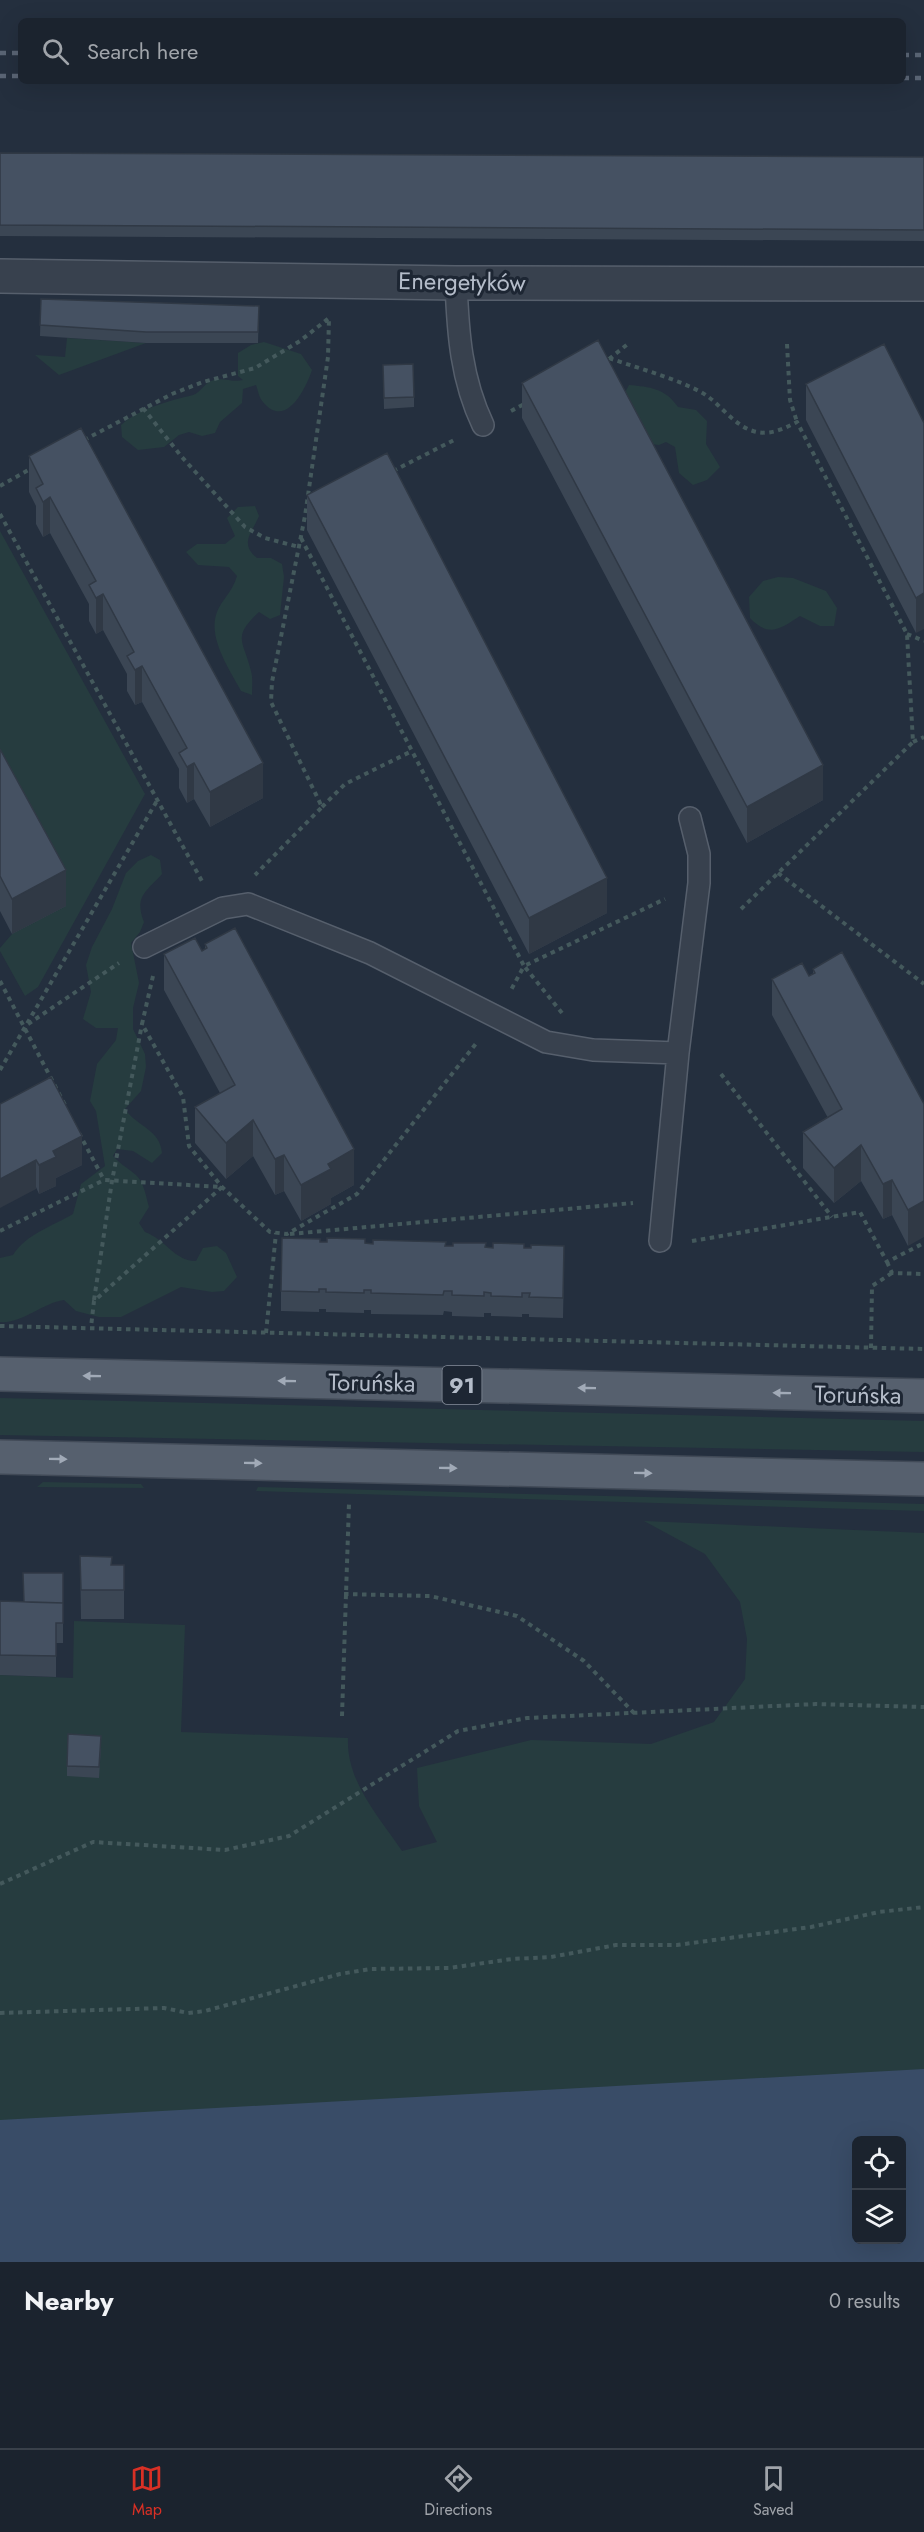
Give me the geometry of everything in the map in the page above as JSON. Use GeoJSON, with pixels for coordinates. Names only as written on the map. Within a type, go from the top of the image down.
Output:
{"type":"FeatureCollection","features":[{"type":"Feature","properties":{"kind":"main road","name":"Toruńska"},"geometry":{"type":"LineString","coordinates":[[0,1374],[924,1396]]}},
{"type":"Feature","properties":{"kind":"main road"},"geometry":{"type":"LineString","coordinates":[[0,1457],[924,1479]]}},
{"type":"Feature","properties":{"kind":"street","name":"Energetyków"},"geometry":{"type":"LineString","coordinates":[[0,276],[456,283],[924,285]]}},
{"type":"Feature","properties":{"kind":"lane"},"geometry":{"type":"LineString","coordinates":[[456,283],[458,339],[463,373],[483,425]]}},
{"type":"Feature","properties":{"kind":"lane"},"geometry":{"type":"LineString","coordinates":[[660,1241],[678,1053],[699,883],[699,854],[690,818]]}},
{"type":"Feature","properties":{"kind":"lane"},"geometry":{"type":"LineString","coordinates":[[144,947],[220,909],[248,904],[370,953],[546,1042],[593,1050],[678,1053]]}},
{"type":"Feature","properties":{"kind":"path"},"geometry":{"type":"LineString","coordinates":[[82,441],[143,408],[204,382],[255,368],[300,341],[329,318],[328,357],[299,547],[272,682],[271,702],[322,807]]}},
{"type":"Feature","properties":{"kind":"path"},"geometry":{"type":"LineString","coordinates":[[787,344],[790,400],[797,422],[907,634],[913,742]]}},
{"type":"Feature","properties":{"kind":"path"},"geometry":{"type":"LineString","coordinates":[[609,358],[682,383],[704,394],[750,430],[764,433],[779,431],[797,422]]}},
{"type":"Feature","properties":{"kind":"path"},"geometry":{"type":"LineString","coordinates":[[143,408],[181,456],[245,527],[265,538],[299,547]]}},
{"type":"Feature","properties":{"kind":"path"},"geometry":{"type":"LineString","coordinates":[[0,486],[41,464]]}},
{"type":"Feature","properties":{"kind":"path"},"geometry":{"type":"LineString","coordinates":[[0,513],[220,909],[345,784],[412,751]]}},
{"type":"Feature","properties":{"kind":"path"},"geometry":{"type":"LineString","coordinates":[[907,634],[924,641]]}},
{"type":"Feature","properties":{"kind":"path"},"geometry":{"type":"LineString","coordinates":[[739,911],[913,742],[924,737]]}},
{"type":"Feature","properties":{"kind":"path"},"geometry":{"type":"LineString","coordinates":[[0,1070],[158,800]]}},
{"type":"Feature","properties":{"kind":"path"},"geometry":{"type":"LineString","coordinates":[[778,873],[924,984]]}},
{"type":"Feature","properties":{"kind":"path"},"geometry":{"type":"LineString","coordinates":[[593,1050],[524,966],[699,883]]}},
{"type":"Feature","properties":{"kind":"path"},"geometry":{"type":"LineString","coordinates":[[25,1027],[144,947]]}},
{"type":"Feature","properties":{"kind":"path"},"geometry":{"type":"LineString","coordinates":[[0,981],[67,1108]]}},
{"type":"Feature","properties":{"kind":"path"},"geometry":{"type":"LineString","coordinates":[[91,1327],[112,1181],[142,1024]]}},
{"type":"Feature","properties":{"kind":"path"},"geometry":{"type":"LineString","coordinates":[[721,1074],[832,1217]]}},
{"type":"Feature","properties":{"kind":"path"},"geometry":{"type":"LineString","coordinates":[[78,1129],[104,1180]]}},
{"type":"Feature","properties":{"kind":"path"},"geometry":{"type":"LineString","coordinates":[[0,1231],[104,1180],[222,1187],[94,1301]]}},
{"type":"Feature","properties":{"kind":"path"},"geometry":{"type":"LineString","coordinates":[[286,1234],[663,1201]]}},
{"type":"Feature","properties":{"kind":"path"},"geometry":{"type":"LineString","coordinates":[[660,1241],[686,1242],[860,1212],[892,1273]]}},
{"type":"Feature","properties":{"kind":"path"},"geometry":{"type":"LineString","coordinates":[[266,1333],[276,1233]]}},
{"type":"Feature","properties":{"kind":"path"},"geometry":{"type":"LineString","coordinates":[[887,1262],[924,1243]]}},
{"type":"Feature","properties":{"kind":"path"},"geometry":{"type":"LineString","coordinates":[[871,1348],[872,1286],[892,1273],[924,1274]]}},
{"type":"Feature","properties":{"kind":"path"},"geometry":{"type":"LineString","coordinates":[[0,1326],[924,1349]]}},
{"type":"Feature","properties":{"kind":"path"},"geometry":{"type":"LineString","coordinates":[[342,1716],[344,1594],[349,1503]]}},
{"type":"Feature","properties":{"kind":"path"},"geometry":{"type":"LineString","coordinates":[[344,1594],[430,1596],[517,1616],[584,1661],[635,1713]]}},
{"type":"Feature","properties":{"kind":"path"},"geometry":{"type":"LineString","coordinates":[[0,1884],[93,1842],[225,1850],[289,1836],[458,1731],[527,1718],[816,1704],[924,1707]]}},
{"type":"Feature","properties":{"kind":"path"},"geometry":{"type":"LineString","coordinates":[[0,2013],[164,2008],[188,2013],[205,2011],[340,1974],[370,1969],[449,1968],[551,1956],[616,1945],[677,1945],[811,1927],[879,1912],[924,1906]]}},
{"type":"Feature","properties":{"kind":"green space"},"geometry":{"type":"Polygon","coordinates":[[[67,338],[146,343],[59,375],[35,355],[65,357],[67,338]]]}},
{"type":"Feature","properties":{"kind":"green space"},"geometry":{"type":"Polygon","coordinates":[[[264,342],[301,354],[312,370],[300,395],[287,409],[280,411],[271,409],[262,400],[256,385],[243,389],[242,403],[220,422],[215,433],[202,436],[189,432],[179,435],[164,447],[138,450],[122,437],[121,425],[137,414],[193,395],[215,380],[243,380],[238,376],[238,353],[251,345],[264,342]]]}},
{"type":"Feature","properties":{"kind":"green space"},"geometry":{"type":"Polygon","coordinates":[[[629,385],[662,392],[678,407],[696,410],[707,421],[706,444],[720,467],[707,480],[693,485],[679,473],[675,447],[666,442],[659,445],[644,443],[622,398],[629,385]]]}},
{"type":"Feature","properties":{"kind":"green space"},"geometry":{"type":"Polygon","coordinates":[[[255,506],[259,516],[249,538],[249,548],[257,558],[271,558],[282,564],[284,577],[280,615],[270,619],[259,612],[242,634],[243,646],[252,674],[252,695],[241,691],[221,653],[215,632],[217,612],[237,576],[229,567],[198,565],[186,552],[197,544],[225,544],[235,536],[227,518],[238,507],[255,506]]]}},
{"type":"Feature","properties":{"kind":"green space"},"geometry":{"type":"Polygon","coordinates":[[[0,531],[145,794],[38,987],[25,996],[0,951],[12,934],[0,784],[0,531]]]}},
{"type":"Feature","properties":{"kind":"green space"},"geometry":{"type":"Polygon","coordinates":[[[778,577],[793,578],[826,591],[837,608],[834,626],[820,626],[800,616],[780,628],[769,630],[750,618],[749,597],[763,581],[778,577]]]}},
{"type":"Feature","properties":{"kind":"green space"},"geometry":{"type":"Polygon","coordinates":[[[151,855],[160,860],[162,874],[143,895],[140,906],[144,922],[140,932],[131,943],[139,983],[133,1008],[133,1029],[145,1054],[146,1067],[141,1091],[125,1109],[153,1133],[162,1153],[152,1163],[133,1151],[117,1149],[113,1156],[139,1178],[143,1186],[149,1207],[139,1223],[145,1232],[189,1260],[196,1261],[203,1248],[217,1246],[226,1253],[237,1277],[224,1291],[212,1292],[181,1287],[121,1317],[99,1317],[76,1311],[64,1300],[16,1320],[0,1322],[0,1258],[13,1255],[32,1236],[73,1214],[81,1184],[105,1166],[96,1111],[90,1101],[97,1064],[116,1040],[118,1028],[96,1028],[83,1019],[91,992],[86,965],[126,873],[138,861],[151,855]]]}},
{"type":"Feature","properties":{"kind":"green space"},"geometry":{"type":"Polygon","coordinates":[[[0,1398],[924,1421],[924,1452],[0,1435],[0,1398]]]}},
{"type":"Feature","properties":{"kind":"green space"},"geometry":{"type":"Polygon","coordinates":[[[43,1482],[141,1484],[144,1488],[37,1487],[43,1482]]]}},
{"type":"Feature","properties":{"kind":"green space"},"geometry":{"type":"Polygon","coordinates":[[[258,1487],[924,1504],[924,1511],[256,1491],[258,1487]]]}},
{"type":"Feature","properties":{"kind":"green space"},"geometry":{"type":"Polygon","coordinates":[[[644,1521],[924,1533],[924,2262],[0,2262],[0,1675],[73,1678],[74,1621],[185,1625],[181,1732],[348,1738],[352,1769],[358,1784],[374,1812],[402,1851],[437,1842],[419,1806],[417,1768],[531,1740],[651,1744],[714,1722],[745,1679],[747,1639],[740,1602],[705,1554],[644,1521]]]}},
{"type":"Feature","properties":{"kind":"water"},"geometry":{"type":"Polygon","coordinates":[[[924,2069],[924,2262],[0,2262],[0,2120],[924,2069]]]}},
{"type":"Feature","properties":{"kind":"building"},"geometry":{"type":"Polygon","coordinates":[[[0,153],[924,157],[924,230],[0,225],[0,153]]]}},
{"type":"Feature","properties":{"kind":"building"},"geometry":{"type":"Polygon","coordinates":[[[41,299],[259,306],[258,332],[146,332],[40,325],[41,299]]]}},
{"type":"Feature","properties":{"kind":"building"},"geometry":{"type":"Polygon","coordinates":[[[598,340],[823,765],[747,807],[522,383],[598,340]]]}},
{"type":"Feature","properties":{"kind":"building"},"geometry":{"type":"Polygon","coordinates":[[[884,344],[924,423],[924,593],[916,598],[806,384],[884,344]]]}},
{"type":"Feature","properties":{"kind":"building"},"geometry":{"type":"Polygon","coordinates":[[[413,364],[414,397],[384,398],[383,365],[413,364]]]}},
{"type":"Feature","properties":{"kind":"building"},"geometry":{"type":"Polygon","coordinates":[[[81,428],[263,763],[210,792],[194,763],[187,767],[179,753],[187,748],[142,666],[135,670],[127,656],[134,652],[103,594],[96,598],[89,585],[96,581],[50,497],[43,502],[36,488],[43,484],[29,456],[81,428]]]}},
{"type":"Feature","properties":{"kind":"building"},"geometry":{"type":"Polygon","coordinates":[[[387,453],[607,878],[529,918],[307,495],[387,453]]]}},
{"type":"Feature","properties":{"kind":"building"},"geometry":{"type":"Polygon","coordinates":[[[0,749],[66,870],[12,899],[0,876],[0,749]]]}},
{"type":"Feature","properties":{"kind":"building"},"geometry":{"type":"Polygon","coordinates":[[[235,928],[354,1149],[328,1164],[331,1169],[301,1185],[284,1155],[275,1159],[253,1120],[226,1143],[195,1107],[235,1085],[164,954],[195,938],[202,951],[207,948],[205,944],[235,928]]]}},
{"type":"Feature","properties":{"kind":"building"},"geometry":{"type":"Polygon","coordinates":[[[842,952],[924,1104],[924,1201],[908,1210],[892,1180],[883,1184],[861,1145],[834,1168],[803,1132],[842,1109],[772,979],[802,963],[809,976],[815,973],[813,969],[842,952]]]}},
{"type":"Feature","properties":{"kind":"building"},"geometry":{"type":"Polygon","coordinates":[[[51,1077],[82,1136],[53,1151],[56,1157],[39,1165],[36,1160],[0,1179],[0,1104],[51,1077]]]}},
{"type":"Feature","properties":{"kind":"building"},"geometry":{"type":"Polygon","coordinates":[[[282,1238],[320,1239],[320,1242],[327,1242],[327,1238],[365,1239],[365,1243],[373,1244],[373,1240],[446,1242],[445,1246],[453,1246],[453,1243],[486,1243],[485,1247],[493,1248],[493,1243],[524,1244],[524,1248],[531,1248],[531,1245],[564,1246],[563,1298],[529,1297],[530,1293],[522,1293],[522,1297],[491,1296],[491,1293],[484,1292],[484,1296],[452,1295],[452,1291],[444,1291],[443,1295],[371,1293],[371,1290],[364,1290],[364,1293],[326,1292],[326,1289],[319,1289],[319,1292],[281,1291],[282,1238]]]}},
{"type":"Feature","properties":{"kind":"building"},"geometry":{"type":"Polygon","coordinates":[[[80,1556],[112,1557],[111,1565],[124,1565],[124,1590],[81,1590],[80,1556]]]}},
{"type":"Feature","properties":{"kind":"building"},"geometry":{"type":"Polygon","coordinates":[[[23,1573],[63,1573],[63,1603],[24,1602],[23,1573]]]}},
{"type":"Feature","properties":{"kind":"building"},"geometry":{"type":"Polygon","coordinates":[[[0,1601],[63,1603],[63,1623],[56,1623],[56,1656],[0,1655],[0,1601]]]}},
{"type":"Feature","properties":{"kind":"building"},"geometry":{"type":"Polygon","coordinates":[[[68,1734],[101,1736],[99,1767],[67,1766],[68,1734]]]}},
{"type":"Feature","properties":{"kind":"railway"},"geometry":{"type":"LineString","coordinates":[[0,53],[18,53]]}},
{"type":"Feature","properties":{"kind":"railway"},"geometry":{"type":"LineString","coordinates":[[906,55],[924,55]]}},
{"type":"Feature","properties":{"kind":"railway"},"geometry":{"type":"LineString","coordinates":[[0,76],[18,76]]}},
{"type":"Feature","properties":{"kind":"railway"},"geometry":{"type":"LineString","coordinates":[[906,78],[924,78]]}}]}
